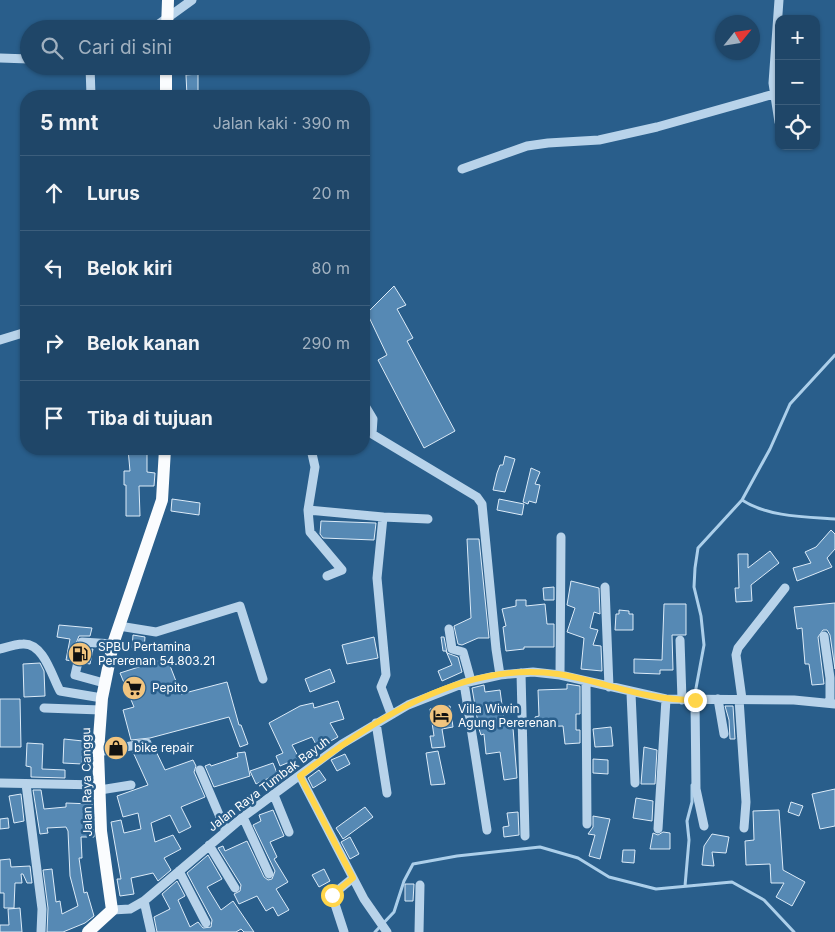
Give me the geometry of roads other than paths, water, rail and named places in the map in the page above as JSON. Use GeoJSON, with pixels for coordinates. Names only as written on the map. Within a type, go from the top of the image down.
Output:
{"type":"FeatureCollection","features":[{"type":"Feature","properties":{"kind":"main road"},"geometry":{"type":"LineString","coordinates":[[168,0],[168,20]]}},
{"type":"Feature","properties":{"kind":"main road"},"geometry":{"type":"LineString","coordinates":[[166,75],[166,90]]}},
{"type":"Feature","properties":{"kind":"main road","name":"Jalan Raya Canggu"},"geometry":{"type":"LineString","coordinates":[[112,910],[102,840],[98,752],[104,683],[113,644],[162,500],[165,455]]}},
{"type":"Feature","properties":{"kind":"main road"},"geometry":{"type":"LineString","coordinates":[[88,932],[112,910]]}},
{"type":"Feature","properties":{"kind":"street"},"geometry":{"type":"LineString","coordinates":[[163,20],[192,0]]}},
{"type":"Feature","properties":{"kind":"street"},"geometry":{"type":"LineString","coordinates":[[776,105],[773,83],[779,0]]}},
{"type":"Feature","properties":{"kind":"street"},"geometry":{"type":"LineString","coordinates":[[0,58],[20,59]]}},
{"type":"Feature","properties":{"kind":"street"},"geometry":{"type":"LineString","coordinates":[[90,75],[91,90]]}},
{"type":"Feature","properties":{"kind":"street"},"geometry":{"type":"LineString","coordinates":[[462,169],[527,146],[599,140],[657,128],[774,94]]}},
{"type":"Feature","properties":{"kind":"street"},"geometry":{"type":"LineString","coordinates":[[0,340],[20,334]]}},
{"type":"Feature","properties":{"kind":"street"},"geometry":{"type":"LineString","coordinates":[[370,413],[373,418],[372,434],[476,497],[482,504],[500,675]]}},
{"type":"Feature","properties":{"kind":"street"},"geometry":{"type":"LineString","coordinates":[[312,455],[315,467],[308,510],[310,532],[342,570],[327,576]]}},
{"type":"Feature","properties":{"kind":"street"},"geometry":{"type":"LineString","coordinates":[[308,510],[428,519]]}},
{"type":"Feature","properties":{"kind":"street"},"geometry":{"type":"LineString","coordinates":[[383,517],[377,578],[386,675],[382,687],[391,714]]}},
{"type":"Feature","properties":{"kind":"street"},"geometry":{"type":"LineString","coordinates":[[560,675],[561,537]]}},
{"type":"Feature","properties":{"kind":"street"},"geometry":{"type":"LineString","coordinates":[[605,587],[608,687]]}},
{"type":"Feature","properties":{"kind":"street"},"geometry":{"type":"LineString","coordinates":[[744,828],[746,802],[736,655],[738,648],[784,588]]}},
{"type":"Feature","properties":{"kind":"street"},"geometry":{"type":"LineString","coordinates":[[119,626],[156,632],[240,606],[263,678]]}},
{"type":"Feature","properties":{"kind":"street"},"geometry":{"type":"LineString","coordinates":[[449,629],[452,649],[463,652],[488,830]]}},
{"type":"Feature","properties":{"kind":"street"},"geometry":{"type":"LineString","coordinates":[[824,636],[833,703]]}},
{"type":"Feature","properties":{"kind":"street"},"geometry":{"type":"LineString","coordinates":[[680,640],[688,700],[696,788],[704,826]]}},
{"type":"Feature","properties":{"kind":"street"},"geometry":{"type":"LineString","coordinates":[[81,645],[82,642],[113,644]]}},
{"type":"Feature","properties":{"kind":"street"},"geometry":{"type":"LineString","coordinates":[[0,649],[25,644],[35,648],[50,667],[60,691],[71,694],[85,693],[102,704]]}},
{"type":"Feature","properties":{"kind":"street"},"geometry":{"type":"LineString","coordinates":[[78,662],[75,675],[104,683]]}},
{"type":"Feature","properties":{"kind":"street"},"geometry":{"type":"LineString","coordinates":[[521,673],[525,836]]}},
{"type":"Feature","properties":{"kind":"street","name":"Jalan Raya Tumbak Bayuh"},"geometry":{"type":"LineString","coordinates":[[112,910],[130,909],[144,901],[243,817],[342,744],[391,714],[467,682],[521,673],[560,675],[631,693],[666,699],[740,699],[833,703]]}},
{"type":"Feature","properties":{"kind":"street"},"geometry":{"type":"LineString","coordinates":[[586,681],[588,824]]}},
{"type":"Feature","properties":{"kind":"street"},"geometry":{"type":"LineString","coordinates":[[631,693],[634,783]]}},
{"type":"Feature","properties":{"kind":"street"},"geometry":{"type":"LineString","coordinates":[[658,829],[666,699]]}},
{"type":"Feature","properties":{"kind":"street"},"geometry":{"type":"LineString","coordinates":[[718,699],[724,734]]}},
{"type":"Feature","properties":{"kind":"street"},"geometry":{"type":"LineString","coordinates":[[44,708],[102,704]]}},
{"type":"Feature","properties":{"kind":"street"},"geometry":{"type":"LineString","coordinates":[[376,723],[387,794]]}},
{"type":"Feature","properties":{"kind":"street"},"geometry":{"type":"LineString","coordinates":[[98,752],[146,743]]}},
{"type":"Feature","properties":{"kind":"street"},"geometry":{"type":"LineString","coordinates":[[200,770],[226,831]]}},
{"type":"Feature","properties":{"kind":"street"},"geometry":{"type":"LineString","coordinates":[[300,776],[353,878],[387,932]]}},
{"type":"Feature","properties":{"kind":"street"},"geometry":{"type":"LineString","coordinates":[[0,783],[100,788],[131,786]]}},
{"type":"Feature","properties":{"kind":"street"},"geometry":{"type":"LineString","coordinates":[[26,784],[42,909],[41,932]]}},
{"type":"Feature","properties":{"kind":"street"},"geometry":{"type":"LineString","coordinates":[[274,795],[289,832]]}},
{"type":"Feature","properties":{"kind":"street"},"geometry":{"type":"LineString","coordinates":[[243,817],[269,874]]}},
{"type":"Feature","properties":{"kind":"street"},"geometry":{"type":"LineString","coordinates":[[209,845],[235,888]]}},
{"type":"Feature","properties":{"kind":"street"},"geometry":{"type":"LineString","coordinates":[[179,871],[206,923]]}},
{"type":"Feature","properties":{"kind":"street"},"geometry":{"type":"LineString","coordinates":[[344,932],[332,895],[353,878]]}},
{"type":"Feature","properties":{"kind":"street"},"geometry":{"type":"LineString","coordinates":[[419,932],[420,885]]}},
{"type":"Feature","properties":{"kind":"street"},"geometry":{"type":"LineString","coordinates":[[144,901],[151,932]]}},
{"type":"Feature","properties":{"kind":"waterway"},"geometry":{"type":"LineString","coordinates":[[694,699],[704,645],[701,616],[694,587],[698,548],[742,500],[770,449],[790,404],[835,355]]}},
{"type":"Feature","properties":{"kind":"waterway"},"geometry":{"type":"LineString","coordinates":[[742,500],[752,506],[775,513],[835,519]]}},
{"type":"Feature","properties":{"kind":"waterway"},"geometry":{"type":"LineString","coordinates":[[685,886],[689,840],[687,821],[692,802],[692,785]]}},
{"type":"Feature","properties":{"kind":"waterway"},"geometry":{"type":"LineString","coordinates":[[375,932],[394,912],[404,881],[413,864],[457,856],[540,847],[578,858],[609,877],[656,889],[732,882],[764,900],[794,932]]}},
{"type":"Feature","properties":{"kind":"tunnel"},"geometry":{"type":"LineString","coordinates":[[78,662],[81,645]]}},
{"type":"Feature","properties":{"kind":"place","name":"SPBU Pertamina Pererenan 54.803.21"},"geometry":{"type":"Point","coordinates":[80,654]}},
{"type":"Feature","properties":{"kind":"place","name":"Pepito"},"geometry":{"type":"Point","coordinates":[134,688]}},
{"type":"Feature","properties":{"kind":"place","name":"Villa Wiwin Agung Pererenan"},"geometry":{"type":"Point","coordinates":[441,716]}},
{"type":"Feature","properties":{"kind":"place","name":"bike repair"},"geometry":{"type":"Point","coordinates":[116,748]}}]}
